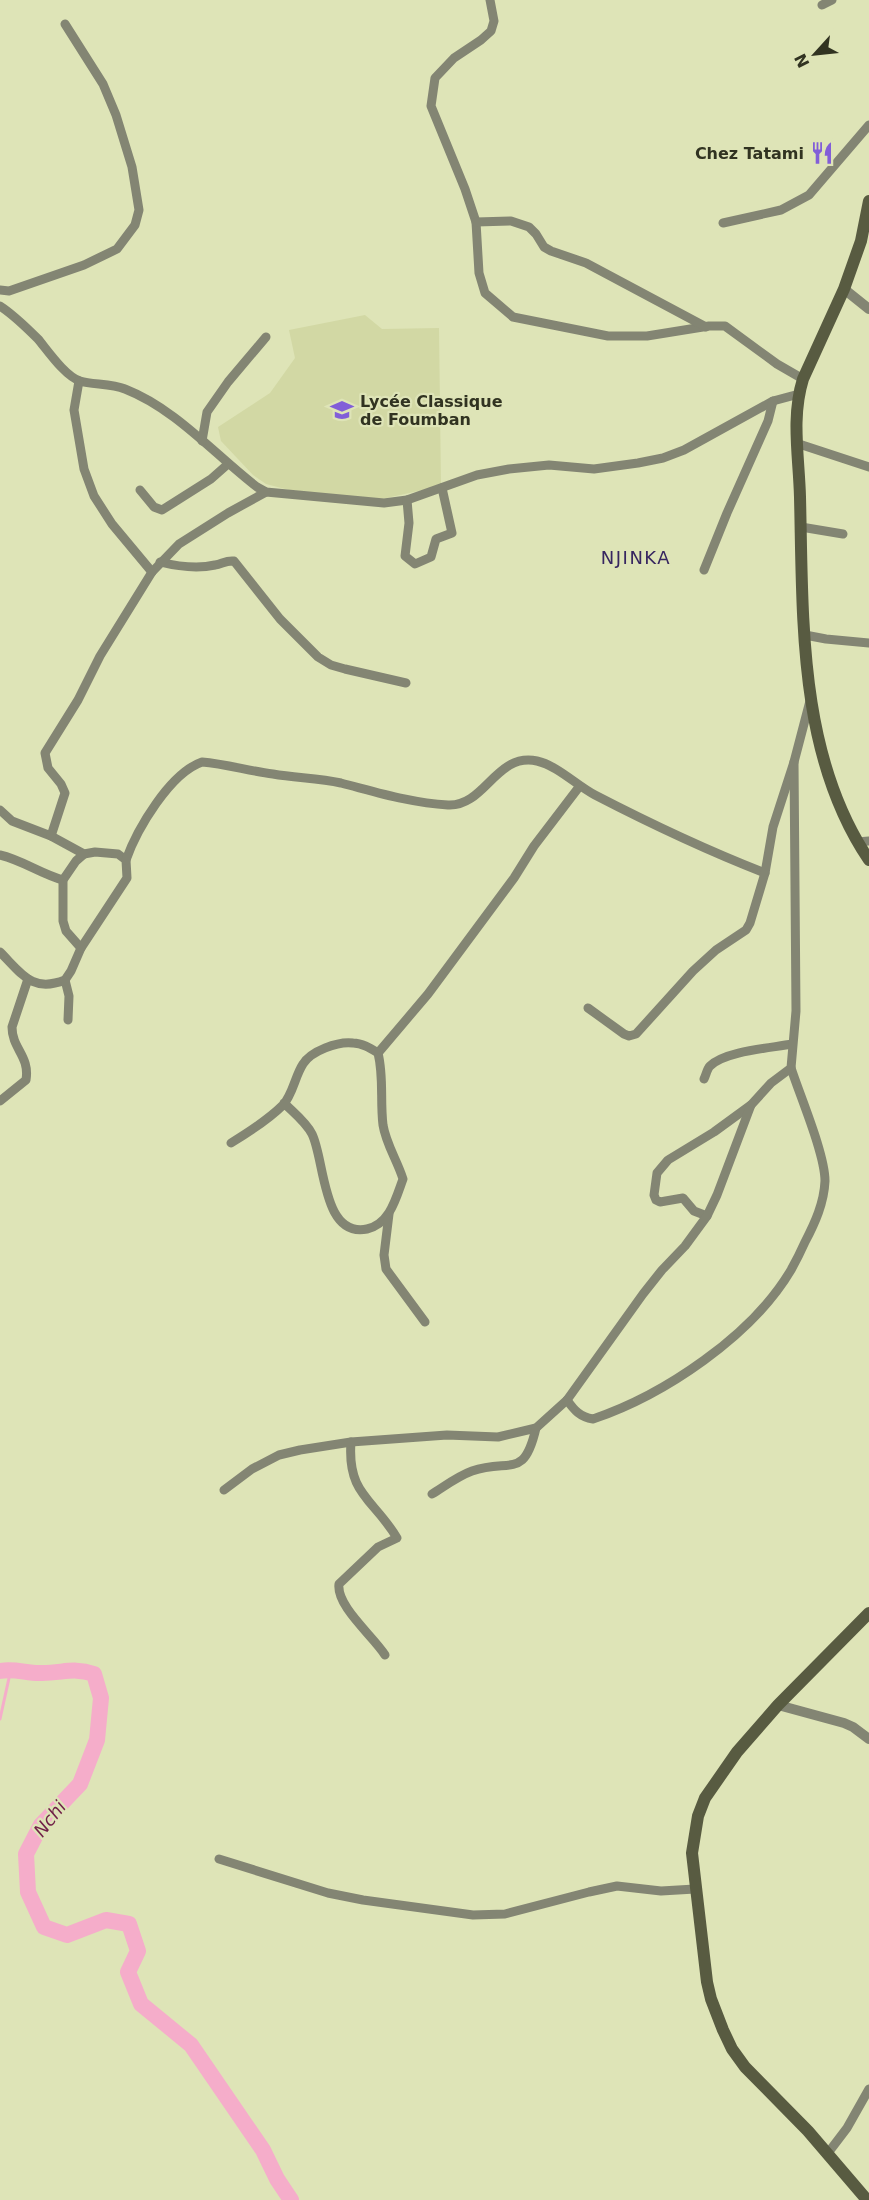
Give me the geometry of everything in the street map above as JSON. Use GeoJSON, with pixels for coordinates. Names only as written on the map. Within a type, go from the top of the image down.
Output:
{"type":"FeatureCollection","features":[{"type":"Feature","properties":{"kind":"main road"},"geometry":{"type":"LineString","coordinates":[[869,201],[861,241],[844,289],[803,379],[799,394],[796,443],[810,699],[832,787],[863,841],[869,860]]}},
{"type":"Feature","properties":{"kind":"main road"},"geometry":{"type":"LineString","coordinates":[[867,2200],[828,2153],[751,2073],[732,2049],[711,1999],[707,1982],[692,1853],[698,1816],[705,1798],[737,1752],[778,1705],[869,1613]]}},
{"type":"Feature","properties":{"kind":"street"},"geometry":{"type":"LineString","coordinates":[[490,0],[494,21],[491,31],[454,58],[435,78],[431,106],[476,222],[479,273],[484,293],[513,317],[618,337],[724,326],[777,364],[803,379]]}},
{"type":"Feature","properties":{"kind":"street"},"geometry":{"type":"LineString","coordinates":[[822,5],[832,0]]}},
{"type":"Feature","properties":{"kind":"street"},"geometry":{"type":"LineString","coordinates":[[0,290],[9,291],[99,259],[117,249],[135,225],[139,210],[132,167],[116,116],[103,84],[65,24]]}},
{"type":"Feature","properties":{"kind":"street"},"geometry":{"type":"LineString","coordinates":[[723,223],[781,210],[810,195],[869,125]]}},
{"type":"Feature","properties":{"kind":"street"},"geometry":{"type":"LineString","coordinates":[[476,222],[511,221],[529,227],[544,247],[551,251],[586,263],[706,327]]}},
{"type":"Feature","properties":{"kind":"street"},"geometry":{"type":"LineString","coordinates":[[844,289],[869,309]]}},
{"type":"Feature","properties":{"kind":"street"},"geometry":{"type":"LineString","coordinates":[[0,306],[13,315],[57,363],[79,381],[123,388],[149,400],[174,417],[228,464],[267,492],[373,503],[407,500],[477,475],[509,469],[549,465],[594,469],[663,458],[705,440],[744,415],[773,401],[799,394]]}},
{"type":"Feature","properties":{"kind":"street"},"geometry":{"type":"LineString","coordinates":[[202,441],[207,412],[266,337]]}},
{"type":"Feature","properties":{"kind":"street"},"geometry":{"type":"LineString","coordinates":[[79,381],[74,410],[87,478],[94,496],[112,524],[152,572]]}},
{"type":"Feature","properties":{"kind":"street"},"geometry":{"type":"LineString","coordinates":[[704,570],[768,421],[773,401]]}},
{"type":"Feature","properties":{"kind":"street"},"geometry":{"type":"LineString","coordinates":[[796,443],[869,467]]}},
{"type":"Feature","properties":{"kind":"street"},"geometry":{"type":"LineString","coordinates":[[140,490],[154,507],[162,510],[211,479],[228,464]]}},
{"type":"Feature","properties":{"kind":"street"},"geometry":{"type":"LineString","coordinates":[[407,500],[409,523],[405,556],[415,564],[431,557],[436,539],[452,533],[442,488]]}},
{"type":"Feature","properties":{"kind":"street"},"geometry":{"type":"LineString","coordinates":[[51,836],[65,793],[48,768],[45,753],[78,700],[100,656],[152,572],[160,562],[189,538],[267,492]]}},
{"type":"Feature","properties":{"kind":"street"},"geometry":{"type":"LineString","coordinates":[[801,527],[843,534]]}},
{"type":"Feature","properties":{"kind":"street"},"geometry":{"type":"LineString","coordinates":[[160,562],[202,566],[234,561],[280,620],[318,657],[331,665],[406,683]]}},
{"type":"Feature","properties":{"kind":"street"},"geometry":{"type":"LineString","coordinates":[[806,635],[869,643]]}},
{"type":"Feature","properties":{"kind":"street"},"geometry":{"type":"LineString","coordinates":[[588,1008],[624,1034],[629,1036],[636,1034],[662,1008],[693,971],[716,950],[746,930],[750,924],[765,873],[773,827],[794,762],[810,699]]}},
{"type":"Feature","properties":{"kind":"street"},"geometry":{"type":"LineString","coordinates":[[0,952],[28,979],[45,986],[65,980],[101,915],[127,878],[126,860],[140,826],[178,776],[191,766],[202,762],[321,780],[417,802],[450,805],[476,795],[506,766],[524,760],[547,764],[579,787],[707,851],[765,873]]}},
{"type":"Feature","properties":{"kind":"street"},"geometry":{"type":"LineString","coordinates":[[567,1400],[576,1412],[585,1418],[593,1419],[645,1398],[670,1383],[735,1335],[764,1306],[791,1271],[814,1224],[825,1180],[820,1154],[790,1068],[796,1011],[794,762]]}},
{"type":"Feature","properties":{"kind":"street"},"geometry":{"type":"LineString","coordinates":[[378,1053],[428,994],[579,787]]}},
{"type":"Feature","properties":{"kind":"street"},"geometry":{"type":"LineString","coordinates":[[0,810],[12,821],[51,836],[84,854]]}},
{"type":"Feature","properties":{"kind":"street"},"geometry":{"type":"LineString","coordinates":[[81,948],[66,931],[63,921],[63,880],[76,861],[84,854],[95,852],[118,854],[126,860]]}},
{"type":"Feature","properties":{"kind":"street"},"geometry":{"type":"LineString","coordinates":[[0,855],[12,858],[47,876],[63,880]]}},
{"type":"Feature","properties":{"kind":"street"},"geometry":{"type":"LineString","coordinates":[[0,1101],[26,1080],[27,1064],[12,1035],[12,1027],[28,979]]}},
{"type":"Feature","properties":{"kind":"street"},"geometry":{"type":"LineString","coordinates":[[65,980],[69,996],[68,1020]]}},
{"type":"Feature","properties":{"kind":"street"},"geometry":{"type":"LineString","coordinates":[[231,1143],[264,1121],[284,1103],[305,1060],[327,1047],[353,1042],[367,1046],[378,1053],[382,1067],[383,1121],[386,1137],[403,1179],[389,1214],[384,1255],[386,1269],[425,1322]]}},
{"type":"Feature","properties":{"kind":"street"},"geometry":{"type":"LineString","coordinates":[[704,1079],[709,1067],[718,1061],[738,1054],[792,1044]]}},
{"type":"Feature","properties":{"kind":"street"},"geometry":{"type":"LineString","coordinates":[[707,1216],[694,1211],[683,1198],[660,1202],[656,1200],[654,1195],[657,1173],[668,1160],[714,1132],[751,1105],[771,1083],[790,1068]]}},
{"type":"Feature","properties":{"kind":"street"},"geometry":{"type":"LineString","coordinates":[[284,1103],[311,1132],[317,1145],[331,1206],[339,1220],[348,1227],[358,1230],[370,1228],[389,1214]]}},
{"type":"Feature","properties":{"kind":"street"},"geometry":{"type":"LineString","coordinates":[[224,1490],[252,1468],[279,1455],[351,1442],[447,1435],[498,1437],[536,1428],[567,1400],[649,1286],[685,1246],[707,1216],[717,1196],[751,1105]]}},
{"type":"Feature","properties":{"kind":"street"},"geometry":{"type":"LineString","coordinates":[[432,1494],[473,1471],[517,1465],[525,1459],[531,1448],[536,1428]]}},
{"type":"Feature","properties":{"kind":"street"},"geometry":{"type":"LineString","coordinates":[[351,1442],[350,1460],[354,1482],[397,1539],[378,1547],[339,1584],[338,1590],[350,1612],[385,1655]]}},
{"type":"Feature","properties":{"kind":"street"},"geometry":{"type":"LineString","coordinates":[[778,1705],[844,1723],[869,1739]]}},
{"type":"Feature","properties":{"kind":"street"},"geometry":{"type":"LineString","coordinates":[[219,1859],[328,1893],[473,1915],[505,1914],[617,1886],[661,1891],[695,1888]]}},
{"type":"Feature","properties":{"kind":"street"},"geometry":{"type":"LineString","coordinates":[[828,2153],[847,2128],[869,2089]]}},
{"type":"Feature","properties":{"kind":"shaded area","name":"Lycée Classique de Foumban"},"geometry":{"type":"Polygon","coordinates":[[[365,315],[382,329],[439,328],[441,486],[382,499],[289,490],[266,484],[253,475],[221,441],[218,427],[270,393],[295,358],[289,330],[365,315]]]}},
{"type":"Feature","properties":{"kind":"waterway"},"geometry":{"type":"LineString","coordinates":[[0,1719],[11,1669]]}},
{"type":"Feature","properties":{"kind":"waterway","name":"Nchi"},"geometry":{"type":"LineString","coordinates":[[0,1671],[87,1672],[94,1674],[101,1698],[97,1740],[80,1784],[41,1825],[26,1854],[28,1892],[44,1927],[67,1935],[106,1920],[129,1924],[138,1951],[128,1972],[141,2004],[191,2045],[263,2150],[277,2179],[291,2200]]}},
{"type":"Feature","properties":{"kind":"place","name":"Chez Tatami"},"geometry":{"type":"Point","coordinates":[822,153]}},
{"type":"Feature","properties":{"kind":"place","name":"Lycée Classique de Foumban"},"geometry":{"type":"Point","coordinates":[342,410]}},
{"type":"Feature","properties":{"kind":"district","name":"NJINKA"},"geometry":{"type":"Point","coordinates":[636,558]}}]}
